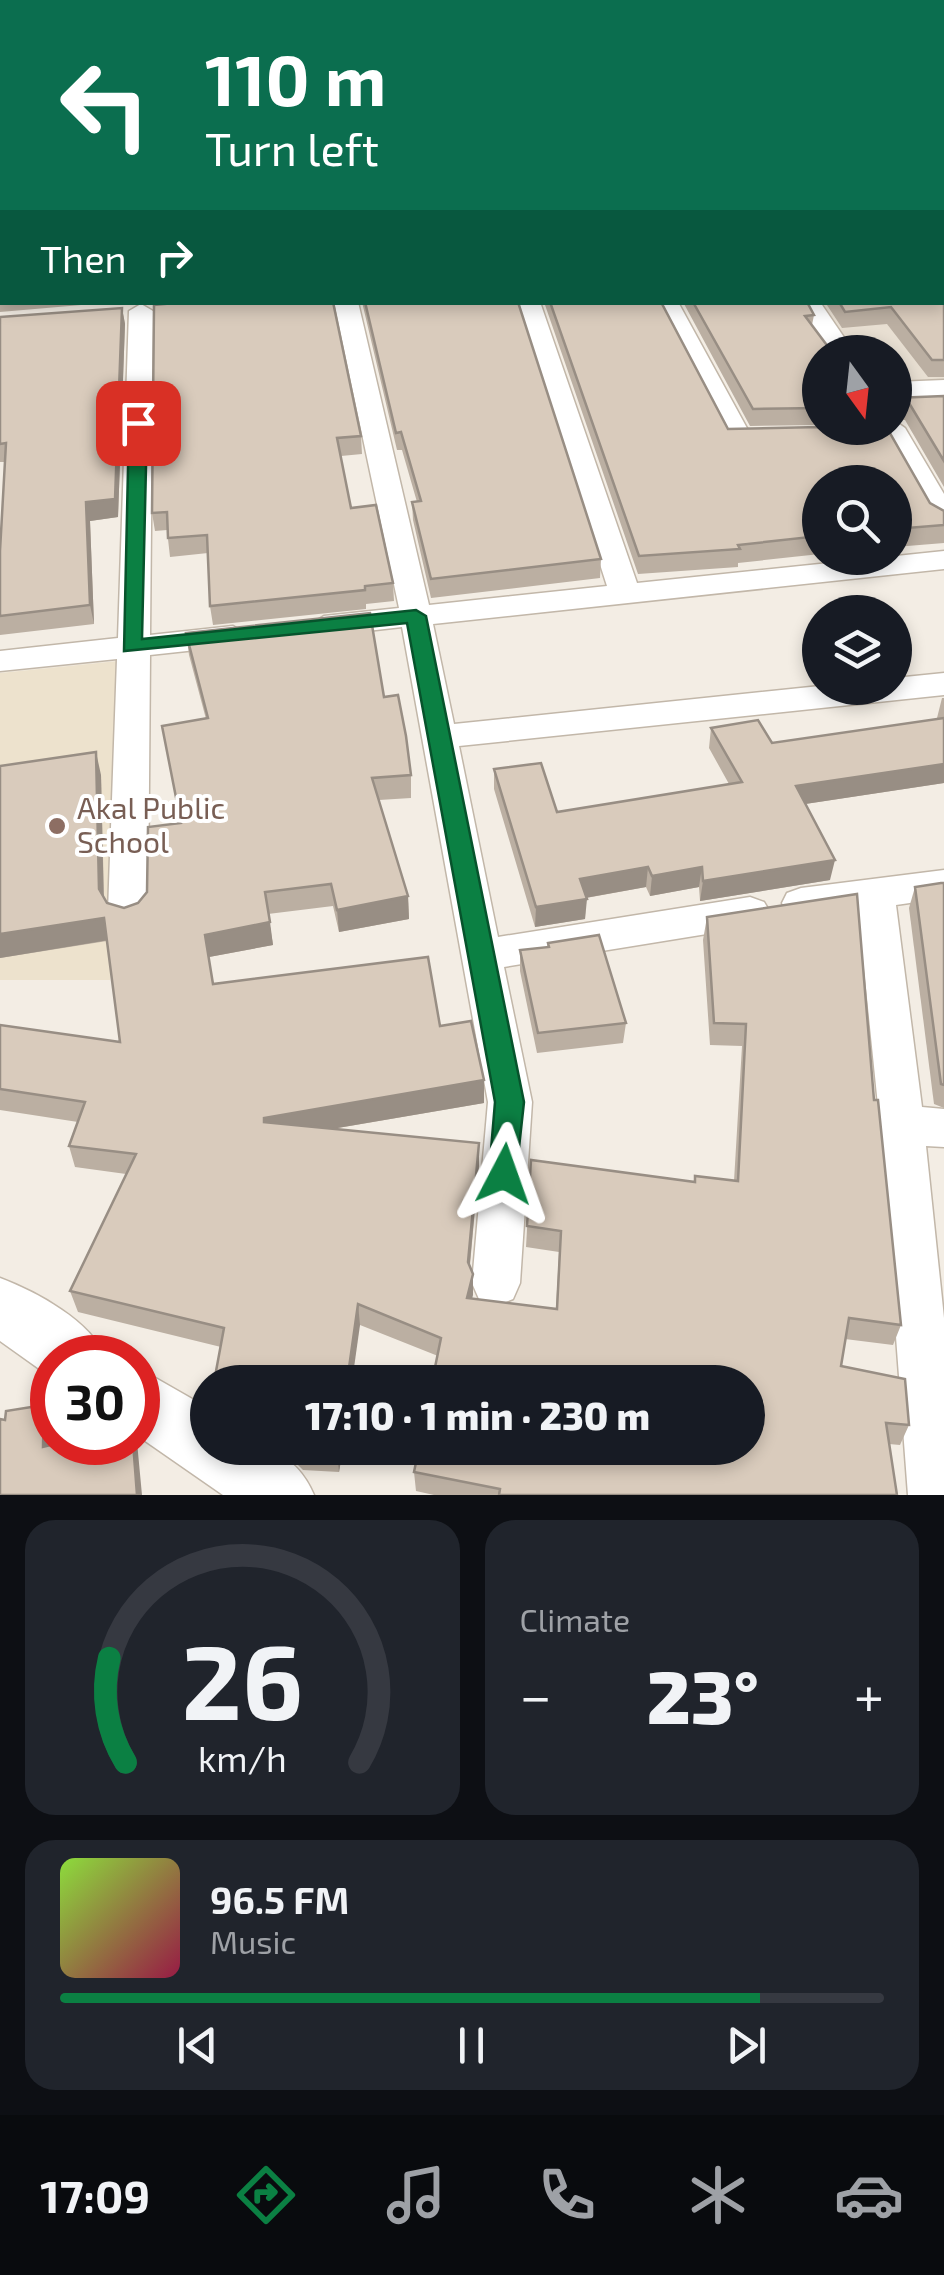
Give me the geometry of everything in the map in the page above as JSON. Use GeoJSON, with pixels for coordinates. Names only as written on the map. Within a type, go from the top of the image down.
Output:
{"type":"FeatureCollection","features":[{"type":"Feature","properties":{"kind":"street"},"geometry":{"type":"LineString","coordinates":[[347,305],[416,616],[510,1102],[496,1282]]}},
{"type":"Feature","properties":{"kind":"street"},"geometry":{"type":"LineString","coordinates":[[529,305],[624,594]]}},
{"type":"Feature","properties":{"kind":"street"},"geometry":{"type":"LineString","coordinates":[[668,305],[739,439],[797,436]]}},
{"type":"Feature","properties":{"kind":"street"},"geometry":{"type":"LineString","coordinates":[[810,305],[830,335]]}},
{"type":"Feature","properties":{"kind":"street"},"geometry":{"type":"LineString","coordinates":[[128,912],[131,647],[142,311]]}},
{"type":"Feature","properties":{"kind":"street"},"geometry":{"type":"LineString","coordinates":[[912,389],[944,388]]}},
{"type":"Feature","properties":{"kind":"street"},"geometry":{"type":"LineString","coordinates":[[897,445],[944,519]]}},
{"type":"Feature","properties":{"kind":"street"},"geometry":{"type":"LineString","coordinates":[[302,628],[944,560]]}},
{"type":"Feature","properties":{"kind":"street"},"geometry":{"type":"LineString","coordinates":[[0,661],[264,632]]}},
{"type":"Feature","properties":{"kind":"street"},"geometry":{"type":"LineString","coordinates":[[438,737],[944,684]]}},
{"type":"Feature","properties":{"kind":"street"},"geometry":{"type":"LineString","coordinates":[[483,955],[944,884]]}},
{"type":"Feature","properties":{"kind":"street"},"geometry":{"type":"LineString","coordinates":[[875,892],[923,1126],[936,1408],[935,1495]]}},
{"type":"Feature","properties":{"kind":"street"},"geometry":{"type":"LineString","coordinates":[[0,1306],[42,1335]]}},
{"type":"Feature","properties":{"kind":"street"},"geometry":{"type":"LineString","coordinates":[[160,1414],[190,1434]]}},
{"type":"Feature","properties":{"kind":"street"},"geometry":{"type":"LineString","coordinates":[[236,1465],[281,1495]]}},
{"type":"Feature","properties":{"kind":"shaded area"},"geometry":{"type":"Polygon","coordinates":[[[817,305],[944,305],[944,384],[912,386],[912,335],[839,335],[817,305]]]}},
{"type":"Feature","properties":{"kind":"shaded area","name":"Akal Public School"},"geometry":{"type":"Polygon","coordinates":[[[118,661],[110,980],[0,980],[0,673],[118,661]]]}},
{"type":"Feature","properties":{"kind":"building"},"geometry":{"type":"Polygon","coordinates":[[[154,305],[334,305],[361,436],[337,438],[351,508],[376,505],[393,583],[365,586],[365,590],[210,606],[207,535],[168,538],[167,512],[152,513],[154,305]]]}},
{"type":"Feature","properties":{"kind":"building"},"geometry":{"type":"Polygon","coordinates":[[[366,305],[519,305],[601,559],[431,579],[412,502],[421,501],[401,432],[396,433],[366,305]]]}},
{"type":"Feature","properties":{"kind":"building"},"geometry":{"type":"Polygon","coordinates":[[[551,305],[663,305],[728,429],[802,427],[802,445],[897,445],[908,465],[802,465],[802,538],[738,545],[740,549],[639,556],[551,305]]]}},
{"type":"Feature","properties":{"kind":"building"},"geometry":{"type":"Polygon","coordinates":[[[695,305],[809,305],[814,315],[805,316],[819,335],[802,335],[802,408],[753,409],[695,305]]]}},
{"type":"Feature","properties":{"kind":"building"},"geometry":{"type":"Polygon","coordinates":[[[841,305],[944,305],[944,360],[932,360],[891,307],[845,312],[841,305]]]}},
{"type":"Feature","properties":{"kind":"building"},"geometry":{"type":"Polygon","coordinates":[[[122,308],[115,499],[86,502],[90,605],[0,616],[6,443],[0,444],[0,317],[122,308]]]}},
{"type":"Feature","properties":{"kind":"building"},"geometry":{"type":"Polygon","coordinates":[[[944,396],[944,461],[912,408],[912,397],[944,396]]]}},
{"type":"Feature","properties":{"kind":"building"},"geometry":{"type":"Polygon","coordinates":[[[912,472],[930,503],[944,511],[944,525],[912,528],[912,472]]]}},
{"type":"Feature","properties":{"kind":"building"},"geometry":{"type":"Polygon","coordinates":[[[370,613],[384,697],[398,695],[411,775],[372,778],[408,896],[337,910],[331,884],[265,892],[270,922],[205,935],[213,984],[428,957],[440,1026],[471,1021],[484,1080],[264,1118],[264,1122],[479,1143],[468,1262],[473,1274],[467,1298],[557,1309],[561,1231],[527,1226],[531,1160],[695,1182],[695,1176],[738,1181],[746,1024],[714,1023],[707,917],[857,894],[874,1100],[878,1100],[901,1325],[849,1318],[841,1366],[905,1379],[909,1425],[886,1423],[897,1495],[499,1495],[500,1489],[414,1472],[415,1465],[765,1465],[765,1365],[435,1365],[441,1338],[358,1304],[349,1365],[217,1365],[224,1328],[70,1291],[136,1154],[69,1146],[85,1102],[0,1089],[0,1025],[120,1042],[104,918],[0,934],[0,766],[96,752],[99,889],[107,903],[124,908],[138,903],[147,892],[148,827],[181,823],[162,726],[208,718],[186,633],[370,613]]]}},
{"type":"Feature","properties":{"kind":"building"},"geometry":{"type":"Polygon","coordinates":[[[944,718],[944,764],[796,786],[835,860],[703,881],[702,867],[652,876],[648,867],[580,879],[587,899],[536,907],[494,769],[541,763],[557,812],[742,782],[711,728],[758,720],[772,743],[944,718]]]}},
{"type":"Feature","properties":{"kind":"building"},"geometry":{"type":"Polygon","coordinates":[[[944,883],[944,1085],[915,887],[944,883]]]}},
{"type":"Feature","properties":{"kind":"building"},"geometry":{"type":"Polygon","coordinates":[[[599,935],[626,1023],[538,1033],[520,950],[599,935]]]}},
{"type":"Feature","properties":{"kind":"building"},"geometry":{"type":"Polygon","coordinates":[[[30,1407],[30,1465],[135,1465],[137,1495],[0,1495],[0,1419],[5,1420],[6,1411],[30,1407]]]}},
{"type":"Feature","properties":{"kind":"place","name":"Akal Public School"},"geometry":{"type":"Point","coordinates":[57,826]}},
{"type":"Feature","properties":{"kind":"route"},"geometry":{"type":"LineString","coordinates":[[138,423],[131,647],[416,616],[510,1102],[504,1174]]}}]}
